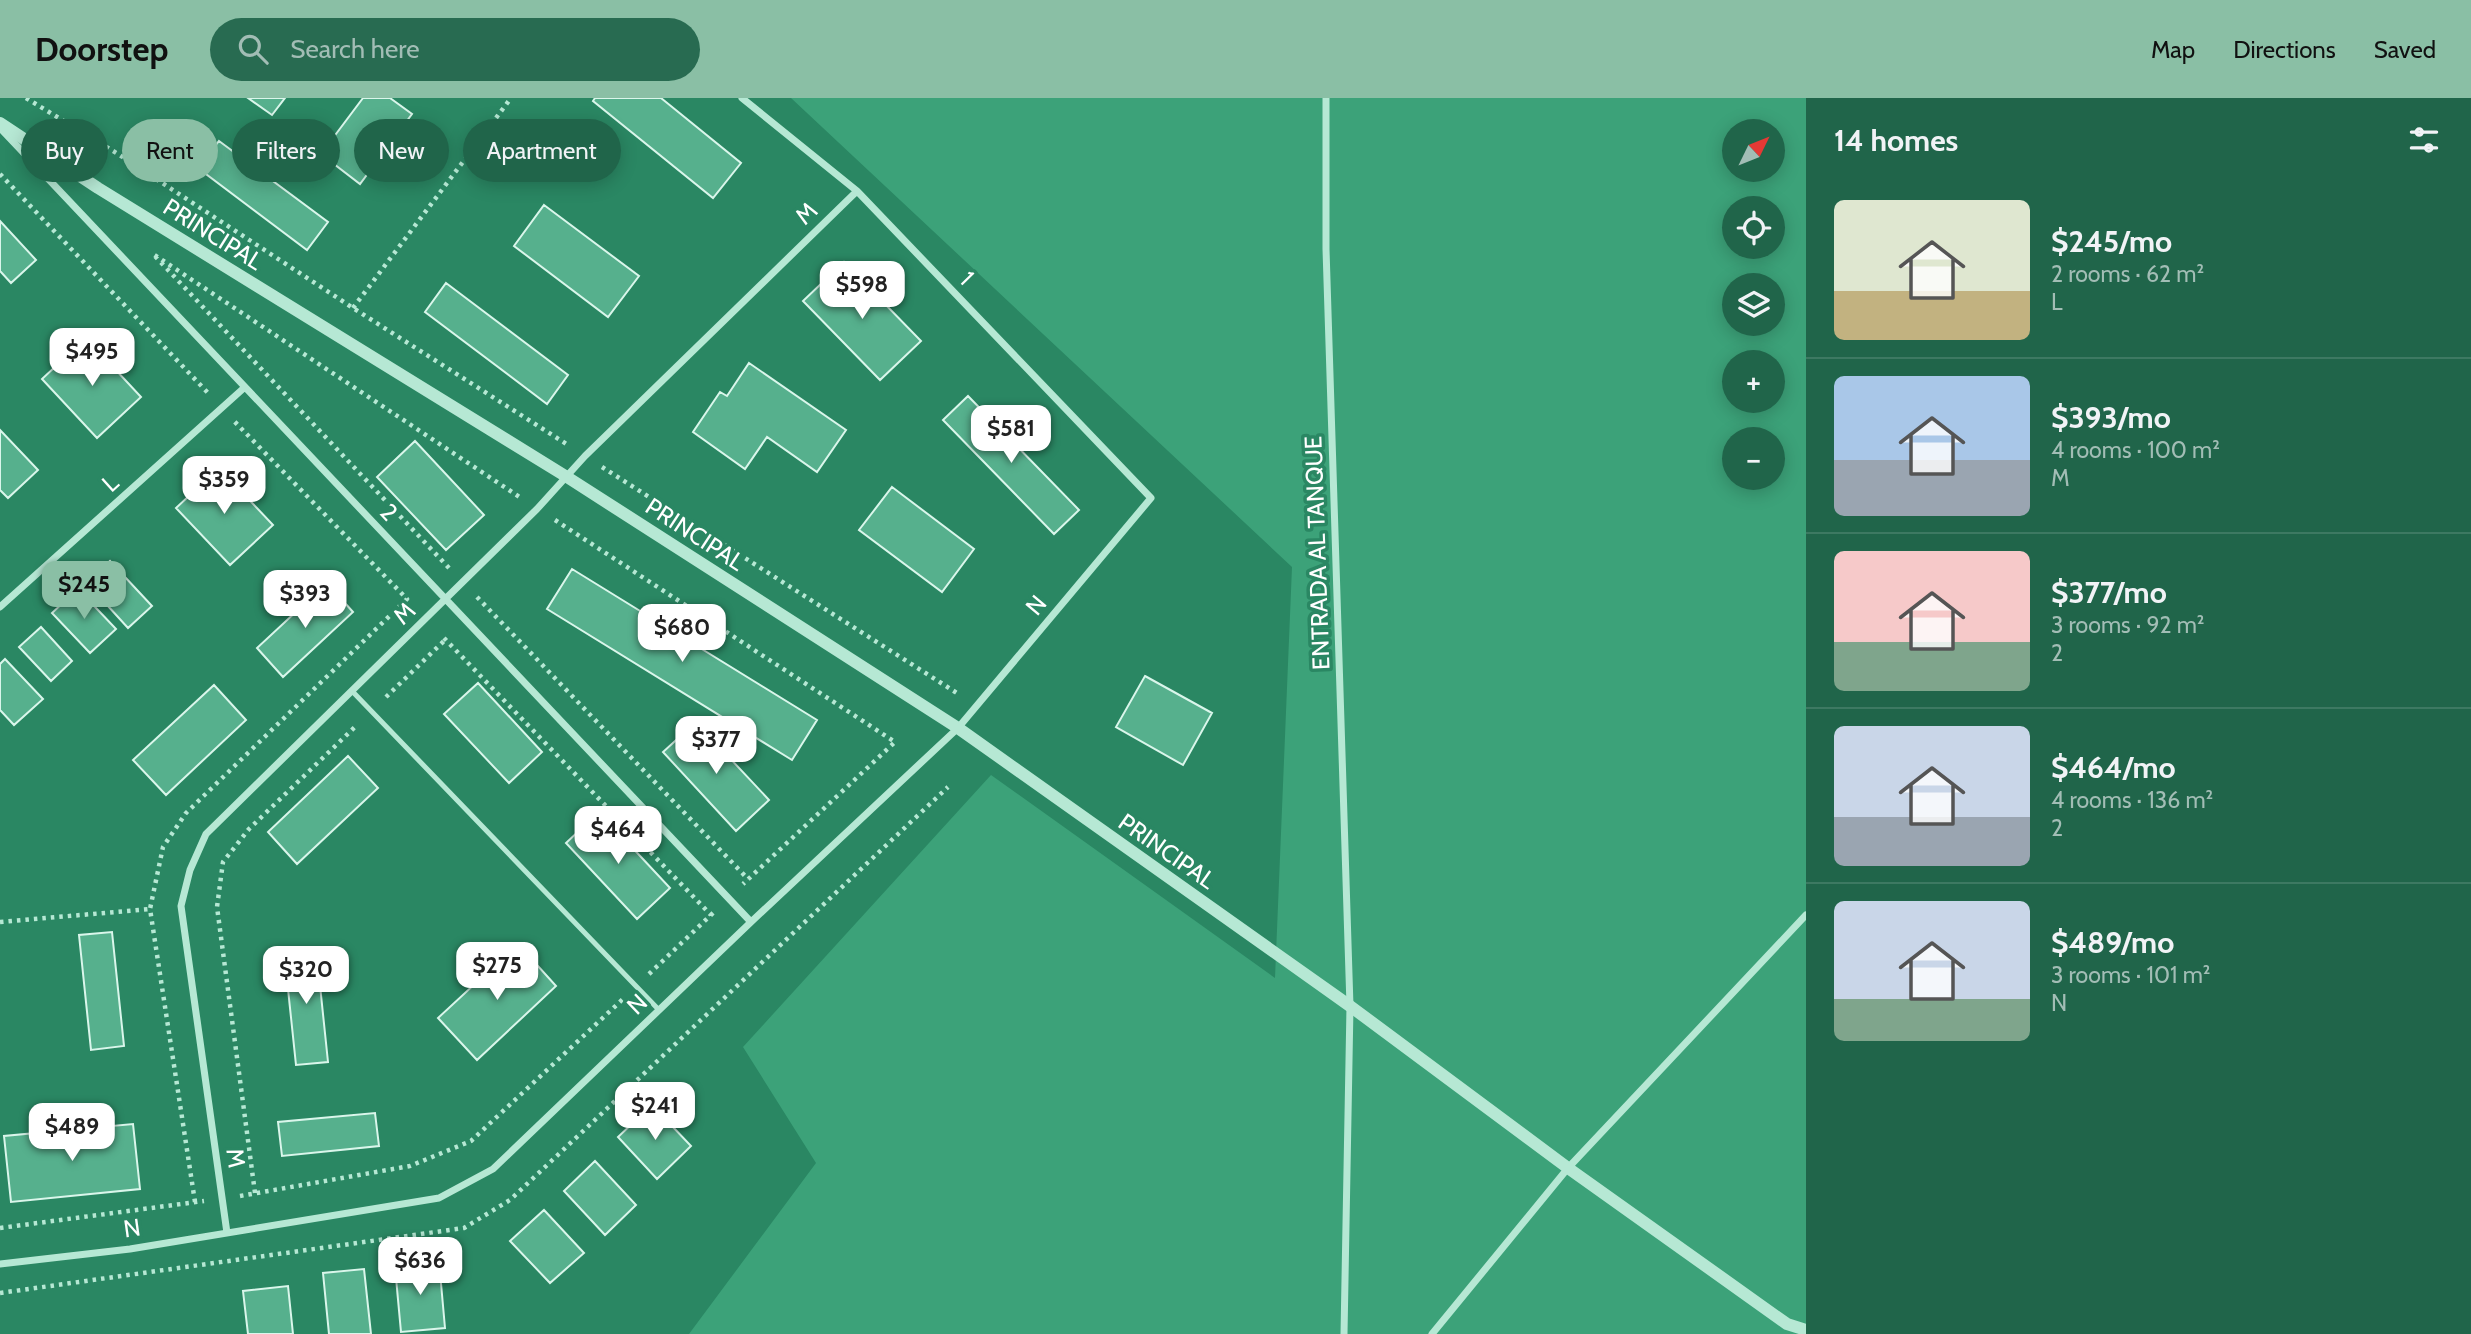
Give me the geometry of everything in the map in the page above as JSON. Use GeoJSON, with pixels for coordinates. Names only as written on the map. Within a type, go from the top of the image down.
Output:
{"type":"FeatureCollection","features":[{"type":"Feature","properties":{"kind":"street","name":"1"},"geometry":{"type":"LineString","coordinates":[[742,98],[857,191],[1151,498]]}},
{"type":"Feature","properties":{"kind":"street","name":"ENTRADA AL TANQUE"},"geometry":{"type":"LineString","coordinates":[[1326,98],[1326,249],[1350,1006],[1345,1334]]}},
{"type":"Feature","properties":{"kind":"street","name":"PRINCIPAL"},"geometry":{"type":"LineString","coordinates":[[0,126],[567,477],[958,728],[1350,1006],[1568,1168],[1787,1324],[1806,1330]]}},
{"type":"Feature","properties":{"kind":"street","name":"2"},"geometry":{"type":"LineString","coordinates":[[0,126],[751,922]]}},
{"type":"Feature","properties":{"kind":"street","name":"M"},"geometry":{"type":"LineString","coordinates":[[227,1233],[181,906],[190,870],[206,834],[537,509],[585,456],[857,191]]}},
{"type":"Feature","properties":{"kind":"street","name":"L"},"geometry":{"type":"LineString","coordinates":[[0,607],[245,387]]}},
{"type":"Feature","properties":{"kind":"street","name":"N"},"geometry":{"type":"LineString","coordinates":[[0,1264],[130,1249],[439,1198],[494,1169],[958,728],[1151,498]]}},
{"type":"Feature","properties":{"kind":"street"},"geometry":{"type":"LineString","coordinates":[[1432,1334],[1568,1168],[1806,915]]}},
{"type":"Feature","properties":{"kind":"lane"},"geometry":{"type":"LineString","coordinates":[[352,691],[659,1010]]}},
{"type":"Feature","properties":{"kind":"path"},"geometry":{"type":"LineString","coordinates":[[26,98],[118,154],[353,308],[977,705]]}},
{"type":"Feature","properties":{"kind":"path"},"geometry":{"type":"LineString","coordinates":[[353,308],[511,98]]}},
{"type":"Feature","properties":{"kind":"path"},"geometry":{"type":"LineString","coordinates":[[0,174],[222,408]]}},
{"type":"Feature","properties":{"kind":"path"},"geometry":{"type":"LineString","coordinates":[[0,1228],[222,1199],[410,1166],[471,1141],[895,742],[153,254],[748,879]]}},
{"type":"Feature","properties":{"kind":"path"},"geometry":{"type":"LineString","coordinates":[[255,1194],[217,907],[223,862],[249,829],[446,639],[711,915]]}},
{"type":"Feature","properties":{"kind":"path"},"geometry":{"type":"LineString","coordinates":[[0,1293],[464,1228],[510,1200],[948,787]]}},
{"type":"Feature","properties":{"kind":"path"},"geometry":{"type":"LineString","coordinates":[[0,922],[150,909]]}},
{"type":"Feature","properties":{"kind":"green space"},"geometry":{"type":"Polygon","coordinates":[[[791,98],[1806,98],[1806,1334],[689,1334],[816,1163],[743,1047],[991,775],[1275,978],[1292,567],[791,98]]]}},
{"type":"Feature","properties":{"kind":"building"},"geometry":{"type":"Polygon","coordinates":[[[248,98],[285,98],[272,115],[248,98]]]}},
{"type":"Feature","properties":{"kind":"building"},"geometry":{"type":"Polygon","coordinates":[[[363,98],[390,98],[412,114],[408,119],[354,119],[354,179],[340,169],[340,129],[363,98]]]}},
{"type":"Feature","properties":{"kind":"building"},"geometry":{"type":"Polygon","coordinates":[[[595,98],[661,98],[741,163],[713,198],[621,124],[621,119],[615,119],[593,101],[595,98]]]}},
{"type":"Feature","properties":{"kind":"building"},"geometry":{"type":"Polygon","coordinates":[[[218,142],[232,151],[232,182],[274,182],[328,222],[307,250],[217,182],[218,142]]]}},
{"type":"Feature","properties":{"kind":"building"},"geometry":{"type":"Polygon","coordinates":[[[544,205],[639,276],[608,317],[514,246],[544,205]]]}},
{"type":"Feature","properties":{"kind":"building"},"geometry":{"type":"Polygon","coordinates":[[[0,221],[36,260],[11,283],[0,271],[0,221]]]}},
{"type":"Feature","properties":{"kind":"building"},"geometry":{"type":"Polygon","coordinates":[[[844,262],[921,341],[880,380],[803,301],[844,262]]]}},
{"type":"Feature","properties":{"kind":"building"},"geometry":{"type":"Polygon","coordinates":[[[446,283],[568,375],[547,404],[425,312],[446,283]]]}},
{"type":"Feature","properties":{"kind":"building"},"geometry":{"type":"Polygon","coordinates":[[[86,338],[141,397],[97,438],[42,379],[86,338]]]}},
{"type":"Feature","properties":{"kind":"building"},"geometry":{"type":"Polygon","coordinates":[[[749,363],[846,430],[817,472],[767,437],[745,469],[693,432],[720,392],[727,396],[749,363]]]}},
{"type":"Feature","properties":{"kind":"building"},"geometry":{"type":"Polygon","coordinates":[[[968,396],[1079,510],[1054,534],[943,420],[968,396]]]}},
{"type":"Feature","properties":{"kind":"building"},"geometry":{"type":"Polygon","coordinates":[[[0,430],[38,470],[8,498],[0,490],[0,430]]]}},
{"type":"Feature","properties":{"kind":"building"},"geometry":{"type":"Polygon","coordinates":[[[415,441],[484,515],[446,550],[377,477],[415,441]]]}},
{"type":"Feature","properties":{"kind":"building"},"geometry":{"type":"Polygon","coordinates":[[[219,468],[273,525],[230,565],[176,508],[219,468]]]}},
{"type":"Feature","properties":{"kind":"building"},"geometry":{"type":"Polygon","coordinates":[[[892,487],[974,549],[942,592],[859,530],[892,487]]]}},
{"type":"Feature","properties":{"kind":"building"},"geometry":{"type":"Polygon","coordinates":[[[110,561],[152,606],[128,628],[87,583],[110,561]]]}},
{"type":"Feature","properties":{"kind":"building"},"geometry":{"type":"Polygon","coordinates":[[[572,569],[817,720],[792,760],[547,609],[572,569]]]}},
{"type":"Feature","properties":{"kind":"building"},"geometry":{"type":"Polygon","coordinates":[[[327,583],[353,612],[283,677],[257,648],[327,583]]]}},
{"type":"Feature","properties":{"kind":"building"},"geometry":{"type":"Polygon","coordinates":[[[78,589],[116,629],[90,653],[52,613],[78,589]]]}},
{"type":"Feature","properties":{"kind":"building"},"geometry":{"type":"Polygon","coordinates":[[[41,627],[72,661],[51,681],[19,647],[41,627]]]}},
{"type":"Feature","properties":{"kind":"building"},"geometry":{"type":"Polygon","coordinates":[[[5,659],[43,699],[14,725],[0,710],[0,664],[5,659]]]}},
{"type":"Feature","properties":{"kind":"building"},"geometry":{"type":"Polygon","coordinates":[[[1145,676],[1212,713],[1183,765],[1116,727],[1145,676]]]}},
{"type":"Feature","properties":{"kind":"building"},"geometry":{"type":"Polygon","coordinates":[[[478,683],[542,752],[509,783],[444,714],[478,683]]]}},
{"type":"Feature","properties":{"kind":"building"},"geometry":{"type":"Polygon","coordinates":[[[214,685],[246,720],[166,795],[133,760],[214,685]]]}},
{"type":"Feature","properties":{"kind":"building"},"geometry":{"type":"Polygon","coordinates":[[[696,722],[769,800],[736,831],[663,752],[696,722]]]}},
{"type":"Feature","properties":{"kind":"building"},"geometry":{"type":"Polygon","coordinates":[[[348,756],[378,788],[297,864],[268,832],[348,756]]]}},
{"type":"Feature","properties":{"kind":"building"},"geometry":{"type":"Polygon","coordinates":[[[599,812],[670,888],[637,919],[566,843],[599,812]]]}},
{"type":"Feature","properties":{"kind":"building"},"geometry":{"type":"Polygon","coordinates":[[[112,932],[124,1046],[91,1050],[79,935],[112,932]]]}},
{"type":"Feature","properties":{"kind":"building"},"geometry":{"type":"Polygon","coordinates":[[[518,944],[556,986],[477,1060],[438,1018],[518,944]]]}},
{"type":"Feature","properties":{"kind":"building"},"geometry":{"type":"Polygon","coordinates":[[[316,947],[328,1062],[296,1065],[284,951],[316,947]]]}},
{"type":"Feature","properties":{"kind":"building"},"geometry":{"type":"Polygon","coordinates":[[[652,1105],[691,1146],[657,1179],[618,1137],[652,1105]]]}},
{"type":"Feature","properties":{"kind":"building"},"geometry":{"type":"Polygon","coordinates":[[[375,1113],[379,1146],[282,1156],[278,1122],[375,1113]]]}},
{"type":"Feature","properties":{"kind":"building"},"geometry":{"type":"Polygon","coordinates":[[[133,1124],[140,1189],[11,1202],[4,1136],[133,1124]]]}},
{"type":"Feature","properties":{"kind":"building"},"geometry":{"type":"Polygon","coordinates":[[[595,1161],[636,1205],[605,1235],[564,1191],[595,1161]]]}},
{"type":"Feature","properties":{"kind":"building"},"geometry":{"type":"Polygon","coordinates":[[[544,1210],[584,1253],[550,1283],[510,1241],[544,1210]]]}},
{"type":"Feature","properties":{"kind":"building"},"geometry":{"type":"Polygon","coordinates":[[[439,1261],[445,1328],[401,1332],[395,1267],[439,1261]]]}},
{"type":"Feature","properties":{"kind":"building"},"geometry":{"type":"Polygon","coordinates":[[[364,1269],[371,1334],[329,1334],[323,1273],[364,1269]]]}},
{"type":"Feature","properties":{"kind":"building"},"geometry":{"type":"Polygon","coordinates":[[[288,1286],[293,1334],[248,1334],[243,1291],[288,1286]]]}}]}
